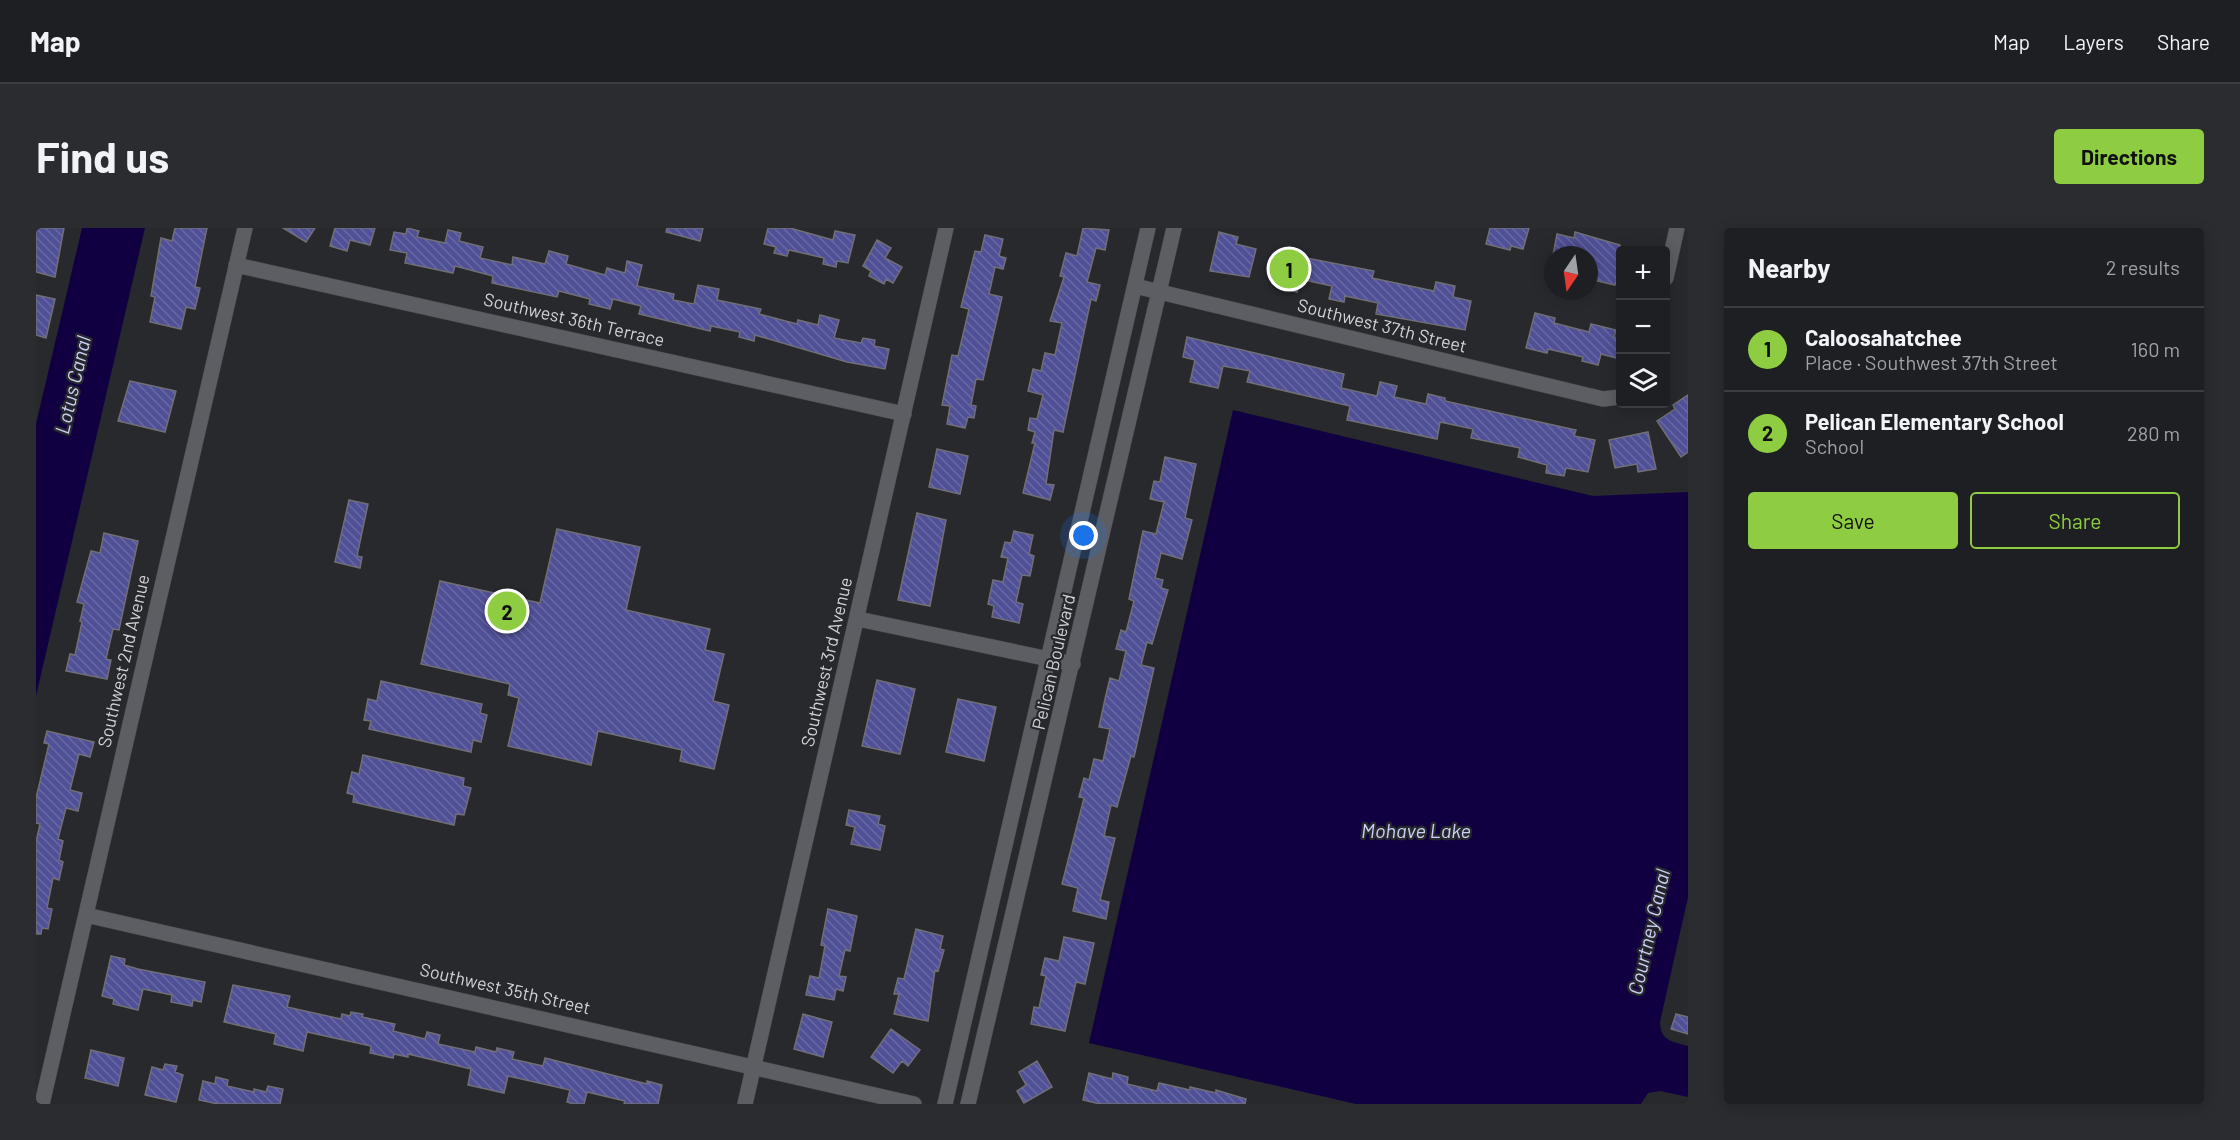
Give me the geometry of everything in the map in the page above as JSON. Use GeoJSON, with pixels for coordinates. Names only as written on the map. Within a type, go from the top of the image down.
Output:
{"type":"FeatureCollection","features":[{"type":"Feature","properties":{"kind":"street","name":"Southwest 2nd Avenue"},"geometry":{"type":"LineString","coordinates":[[43,1104],[245,228]]}},
{"type":"Feature","properties":{"kind":"street","name":"Southwest 3rd Avenue"},"geometry":{"type":"LineString","coordinates":[[745,1104],[946,228]]}},
{"type":"Feature","properties":{"kind":"street","name":"Pelican Boulevard"},"geometry":{"type":"LineString","coordinates":[[945,1104],[1148,228]]}},
{"type":"Feature","properties":{"kind":"street","name":"Pelican Boulevard"},"geometry":{"type":"LineString","coordinates":[[968,1104],[1174,228]]}},
{"type":"Feature","properties":{"kind":"street"},"geometry":{"type":"LineString","coordinates":[[1670,258],[1677,228]]}},
{"type":"Feature","properties":{"kind":"street","name":"Southwest 36th Terrace"},"geometry":{"type":"LineString","coordinates":[[236,265],[904,414]]}},
{"type":"Feature","properties":{"kind":"street","name":"Southwest 37th Street"},"geometry":{"type":"LineString","coordinates":[[1135,286],[1603,399],[1616,397]]}},
{"type":"Feature","properties":{"kind":"street"},"geometry":{"type":"LineString","coordinates":[[858,619],[1073,664]]}},
{"type":"Feature","properties":{"kind":"street","name":"Southwest 35th Street"},"geometry":{"type":"LineString","coordinates":[[86,915],[914,1104]]}},
{"type":"Feature","properties":{"kind":"water","name":"Lotus Canal"},"geometry":{"type":"Polygon","coordinates":[[[82,228],[145,228],[36,696],[36,424],[82,228]]]}},
{"type":"Feature","properties":{"kind":"water","name":"Mohave Lake"},"geometry":{"type":"Polygon","coordinates":[[[1233,410],[1593,496],[1688,492],[1688,897],[1660,1022],[1662,1033],[1668,1039],[1688,1046],[1688,1097],[1660,1091],[1648,1093],[1641,1104],[1356,1104],[1089,1043],[1233,410]]]}},
{"type":"Feature","properties":{"kind":"building"},"geometry":{"type":"Polygon","coordinates":[[[36,228],[64,228],[55,277],[36,272],[36,228]]]}},
{"type":"Feature","properties":{"kind":"building"},"geometry":{"type":"Polygon","coordinates":[[[175,228],[207,228],[195,287],[200,288],[195,309],[186,307],[181,329],[150,322],[155,297],[151,296],[161,238],[172,241],[175,228]]]}},
{"type":"Feature","properties":{"kind":"building"},"geometry":{"type":"Polygon","coordinates":[[[283,228],[315,228],[306,242],[283,228]]]}},
{"type":"Feature","properties":{"kind":"building"},"geometry":{"type":"Polygon","coordinates":[[[335,228],[375,228],[370,245],[350,240],[347,251],[330,246],[335,228]]]}},
{"type":"Feature","properties":{"kind":"building"},"geometry":{"type":"Polygon","coordinates":[[[407,228],[419,231],[417,237],[445,243],[448,230],[461,233],[459,241],[483,247],[480,258],[512,265],[513,257],[545,264],[549,251],[568,256],[566,264],[605,275],[607,268],[625,273],[627,261],[642,265],[637,286],[674,294],[673,300],[694,304],[698,285],[719,289],[717,300],[761,309],[759,314],[797,324],[798,320],[818,325],[820,315],[839,320],[834,338],[861,343],[863,338],[875,340],[874,346],[889,349],[885,369],[847,362],[755,335],[754,341],[739,337],[740,332],[711,326],[710,331],[639,314],[641,306],[613,299],[610,309],[589,304],[590,299],[559,291],[557,297],[492,283],[493,276],[455,266],[453,273],[405,263],[407,253],[390,250],[394,232],[406,234],[407,228]]]}},
{"type":"Feature","properties":{"kind":"building"},"geometry":{"type":"Polygon","coordinates":[[[667,228],[703,228],[700,241],[666,232],[667,228]]]}},
{"type":"Feature","properties":{"kind":"building"},"geometry":{"type":"Polygon","coordinates":[[[768,228],[790,228],[833,240],[835,231],[855,235],[848,263],[837,261],[836,267],[823,264],[824,258],[798,252],[789,250],[787,256],[774,253],[776,247],[764,244],[768,228]]]}},
{"type":"Feature","properties":{"kind":"building"},"geometry":{"type":"Polygon","coordinates":[[[1083,228],[1109,230],[1105,250],[1096,248],[1087,282],[1100,285],[1096,301],[1091,299],[1063,432],[1054,430],[1046,484],[1054,485],[1050,500],[1023,493],[1035,443],[1032,443],[1035,432],[1028,430],[1030,418],[1037,419],[1043,395],[1028,391],[1033,369],[1041,371],[1045,353],[1055,355],[1062,323],[1050,321],[1064,277],[1060,276],[1066,253],[1077,256],[1083,228]]]}},
{"type":"Feature","properties":{"kind":"building"},"geometry":{"type":"Polygon","coordinates":[[[1490,228],[1529,228],[1523,249],[1511,246],[1510,250],[1486,244],[1490,228]]]}},
{"type":"Feature","properties":{"kind":"building"},"geometry":{"type":"Polygon","coordinates":[[[1219,232],[1238,237],[1236,244],[1256,249],[1249,277],[1210,271],[1219,232]]]}},
{"type":"Feature","properties":{"kind":"building"},"geometry":{"type":"Polygon","coordinates":[[[1575,232],[1620,245],[1616,246],[1615,285],[1598,281],[1598,246],[1555,246],[1557,234],[1574,238],[1575,232]]]}},
{"type":"Feature","properties":{"kind":"building"},"geometry":{"type":"Polygon","coordinates":[[[985,235],[1003,239],[999,256],[1006,258],[1003,269],[995,267],[989,294],[1002,297],[983,380],[976,379],[971,405],[976,406],[974,418],[968,417],[965,428],[947,424],[950,406],[942,405],[952,355],[958,356],[969,309],[961,307],[975,251],[981,252],[985,235]]]}},
{"type":"Feature","properties":{"kind":"building"},"geometry":{"type":"Polygon","coordinates":[[[877,240],[891,248],[885,258],[902,267],[893,283],[886,279],[884,284],[869,276],[871,271],[863,266],[877,240]]]}},
{"type":"Feature","properties":{"kind":"building"},"geometry":{"type":"Polygon","coordinates":[[[1287,257],[1301,260],[1302,257],[1374,271],[1372,278],[1434,291],[1436,282],[1455,286],[1453,297],[1471,301],[1465,330],[1376,314],[1378,303],[1345,296],[1344,302],[1329,299],[1332,286],[1300,279],[1297,292],[1280,288],[1287,257]]]}},
{"type":"Feature","properties":{"kind":"building"},"geometry":{"type":"Polygon","coordinates":[[[36,295],[55,299],[46,338],[36,335],[36,295]]]}},
{"type":"Feature","properties":{"kind":"building"},"geometry":{"type":"Polygon","coordinates":[[[1535,313],[1555,318],[1554,323],[1589,332],[1591,324],[1616,330],[1614,337],[1616,338],[1616,358],[1601,354],[1598,365],[1582,361],[1583,357],[1548,349],[1547,353],[1526,348],[1535,313]]]}},
{"type":"Feature","properties":{"kind":"building"},"geometry":{"type":"Polygon","coordinates":[[[1187,337],[1344,374],[1341,388],[1377,396],[1380,382],[1397,386],[1394,397],[1426,404],[1428,394],[1445,398],[1445,401],[1576,430],[1574,436],[1595,440],[1588,472],[1566,468],[1564,476],[1546,473],[1547,465],[1518,457],[1520,448],[1471,438],[1473,429],[1440,422],[1437,439],[1347,420],[1350,406],[1247,382],[1250,371],[1223,366],[1218,388],[1190,382],[1195,360],[1183,357],[1187,337]]]}},
{"type":"Feature","properties":{"kind":"building"},"geometry":{"type":"Polygon","coordinates":[[[130,381],[176,391],[165,432],[118,421],[130,381]]]}},
{"type":"Feature","properties":{"kind":"building"},"geometry":{"type":"Polygon","coordinates":[[[1688,395],[1688,452],[1681,457],[1657,421],[1675,409],[1673,405],[1688,395]]]}},
{"type":"Feature","properties":{"kind":"building"},"geometry":{"type":"Polygon","coordinates":[[[1648,432],[1656,469],[1638,472],[1637,464],[1615,468],[1609,440],[1648,432]]]}},
{"type":"Feature","properties":{"kind":"building"},"geometry":{"type":"Polygon","coordinates":[[[937,449],[968,456],[960,494],[929,487],[937,449]]]}},
{"type":"Feature","properties":{"kind":"building"},"geometry":{"type":"Polygon","coordinates":[[[1165,457],[1196,464],[1185,518],[1192,520],[1182,559],[1161,553],[1155,578],[1163,580],[1161,588],[1168,590],[1152,644],[1147,642],[1141,665],[1154,668],[1134,757],[1131,756],[1117,807],[1111,805],[1104,836],[1115,838],[1100,900],[1109,902],[1106,919],[1073,911],[1078,888],[1062,884],[1084,798],[1079,797],[1084,778],[1089,780],[1094,759],[1103,761],[1110,729],[1099,727],[1110,678],[1119,681],[1126,651],[1116,649],[1121,630],[1126,632],[1134,601],[1129,599],[1143,531],[1156,534],[1164,502],[1150,499],[1154,481],[1160,482],[1165,457]]]}},
{"type":"Feature","properties":{"kind":"building"},"geometry":{"type":"Polygon","coordinates":[[[349,500],[368,504],[357,556],[362,557],[360,568],[335,562],[349,500]]]}},
{"type":"Feature","properties":{"kind":"building"},"geometry":{"type":"Polygon","coordinates":[[[917,513],[946,520],[930,606],[898,600],[917,513]]]}},
{"type":"Feature","properties":{"kind":"building"},"geometry":{"type":"Polygon","coordinates":[[[557,529],[640,547],[626,610],[710,629],[705,650],[724,654],[713,701],[729,705],[714,769],[680,761],[682,750],[598,731],[591,765],[508,746],[519,698],[508,695],[510,684],[421,664],[440,581],[540,603],[557,529]]]}},
{"type":"Feature","properties":{"kind":"building"},"geometry":{"type":"Polygon","coordinates":[[[1014,531],[1033,535],[1029,554],[1034,556],[1030,576],[1022,575],[1016,602],[1023,604],[1019,623],[992,617],[994,606],[988,604],[993,580],[1003,582],[1008,558],[1001,557],[1005,542],[1011,543],[1014,531]]]}},
{"type":"Feature","properties":{"kind":"building"},"geometry":{"type":"Polygon","coordinates":[[[104,533],[138,541],[119,630],[113,629],[106,659],[111,660],[107,679],[66,671],[70,654],[75,655],[82,622],[80,621],[84,604],[77,602],[83,580],[91,551],[100,553],[104,533]]]}},
{"type":"Feature","properties":{"kind":"building"},"geometry":{"type":"Polygon","coordinates":[[[877,680],[915,689],[900,754],[862,746],[877,680]]]}},
{"type":"Feature","properties":{"kind":"building"},"geometry":{"type":"Polygon","coordinates":[[[381,681],[482,704],[480,713],[487,715],[481,742],[473,740],[471,752],[369,729],[371,721],[364,720],[368,699],[377,701],[381,681]]]}},
{"type":"Feature","properties":{"kind":"building"},"geometry":{"type":"Polygon","coordinates":[[[958,699],[996,707],[984,761],[946,752],[958,699]]]}},
{"type":"Feature","properties":{"kind":"building"},"geometry":{"type":"Polygon","coordinates":[[[47,731],[94,742],[90,757],[79,754],[70,790],[82,793],[78,811],[66,808],[58,839],[63,841],[59,860],[63,862],[59,880],[53,878],[47,908],[52,909],[48,929],[42,928],[41,934],[36,934],[36,842],[40,824],[36,823],[36,798],[49,744],[44,743],[47,731]]]}},
{"type":"Feature","properties":{"kind":"building"},"geometry":{"type":"Polygon","coordinates":[[[363,755],[464,778],[463,786],[471,788],[464,815],[456,814],[454,825],[353,802],[354,795],[347,793],[352,772],[359,774],[363,755]]]}},
{"type":"Feature","properties":{"kind":"building"},"geometry":{"type":"Polygon","coordinates":[[[849,810],[880,816],[878,824],[885,826],[880,850],[851,844],[855,827],[846,825],[849,810]]]}},
{"type":"Feature","properties":{"kind":"building"},"geometry":{"type":"Polygon","coordinates":[[[828,909],[857,916],[850,951],[845,950],[839,976],[846,977],[843,991],[836,989],[834,1000],[806,995],[810,976],[819,978],[825,946],[821,945],[828,909]]]}},
{"type":"Feature","properties":{"kind":"building"},"geometry":{"type":"Polygon","coordinates":[[[916,929],[943,936],[940,949],[944,950],[938,971],[935,970],[928,1021],[894,1014],[899,994],[894,994],[898,978],[904,979],[916,929]]]}},
{"type":"Feature","properties":{"kind":"building"},"geometry":{"type":"Polygon","coordinates":[[[1064,937],[1094,943],[1085,984],[1076,982],[1065,1031],[1031,1024],[1034,1007],[1039,1008],[1046,976],[1041,975],[1045,958],[1059,961],[1064,937]]]}},
{"type":"Feature","properties":{"kind":"building"},"geometry":{"type":"Polygon","coordinates":[[[111,956],[125,959],[124,965],[138,969],[205,982],[201,1002],[193,1000],[192,1006],[171,1002],[172,995],[143,989],[138,1010],[113,1004],[114,999],[102,996],[111,956]]]}},
{"type":"Feature","properties":{"kind":"building"},"geometry":{"type":"Polygon","coordinates":[[[233,985],[290,996],[287,1007],[341,1019],[342,1014],[350,1016],[351,1012],[363,1014],[362,1017],[395,1024],[393,1031],[425,1039],[427,1032],[440,1035],[438,1044],[475,1052],[476,1047],[496,1052],[497,1048],[514,1052],[512,1059],[543,1066],[545,1058],[647,1084],[647,1081],[662,1085],[658,1104],[624,1104],[625,1101],[587,1092],[584,1104],[574,1104],[567,1102],[570,1090],[508,1076],[504,1093],[468,1085],[471,1069],[408,1054],[408,1057],[394,1054],[393,1058],[370,1053],[371,1046],[307,1032],[303,1051],[274,1044],[276,1034],[224,1022],[233,985]]]}},
{"type":"Feature","properties":{"kind":"building"},"geometry":{"type":"Polygon","coordinates":[[[803,1014],[832,1022],[823,1057],[794,1049],[803,1014]]]}},
{"type":"Feature","properties":{"kind":"building"},"geometry":{"type":"Polygon","coordinates":[[[1676,1014],[1688,1017],[1688,1034],[1671,1029],[1676,1014]]]}},
{"type":"Feature","properties":{"kind":"building"},"geometry":{"type":"Polygon","coordinates":[[[891,1029],[920,1050],[908,1066],[902,1061],[893,1073],[871,1057],[891,1029]]]}},
{"type":"Feature","properties":{"kind":"building"},"geometry":{"type":"Polygon","coordinates":[[[91,1050],[124,1058],[118,1086],[85,1078],[91,1050]]]}},
{"type":"Feature","properties":{"kind":"building"},"geometry":{"type":"Polygon","coordinates":[[[1037,1061],[1052,1087],[1024,1103],[1017,1091],[1026,1085],[1019,1072],[1037,1061]]]}},
{"type":"Feature","properties":{"kind":"building"},"geometry":{"type":"Polygon","coordinates":[[[165,1064],[177,1066],[175,1072],[183,1075],[176,1102],[145,1095],[152,1067],[163,1070],[165,1064]]]}},
{"type":"Feature","properties":{"kind":"building"},"geometry":{"type":"Polygon","coordinates":[[[1089,1073],[1112,1079],[1113,1073],[1128,1077],[1127,1084],[1157,1091],[1159,1083],[1190,1090],[1190,1087],[1216,1093],[1216,1090],[1246,1099],[1245,1104],[1100,1104],[1083,1100],[1089,1073]]]}},
{"type":"Feature","properties":{"kind":"building"},"geometry":{"type":"Polygon","coordinates":[[[216,1077],[228,1080],[227,1086],[254,1092],[254,1089],[266,1092],[268,1086],[283,1089],[280,1104],[218,1104],[199,1100],[203,1081],[215,1084],[216,1077]]]}},
{"type":"Feature","properties":{"kind":"place","name":"Caloosahatchee"},"geometry":{"type":"Point","coordinates":[1289,269]}},
{"type":"Feature","properties":{"kind":"place","name":"Pelican Elementary School"},"geometry":{"type":"Point","coordinates":[507,611]}},
{"type":"Feature","properties":{"kind":"water label","name":"Courtney Canal"},"geometry":{"type":"Point","coordinates":[1649,932]}}]}
